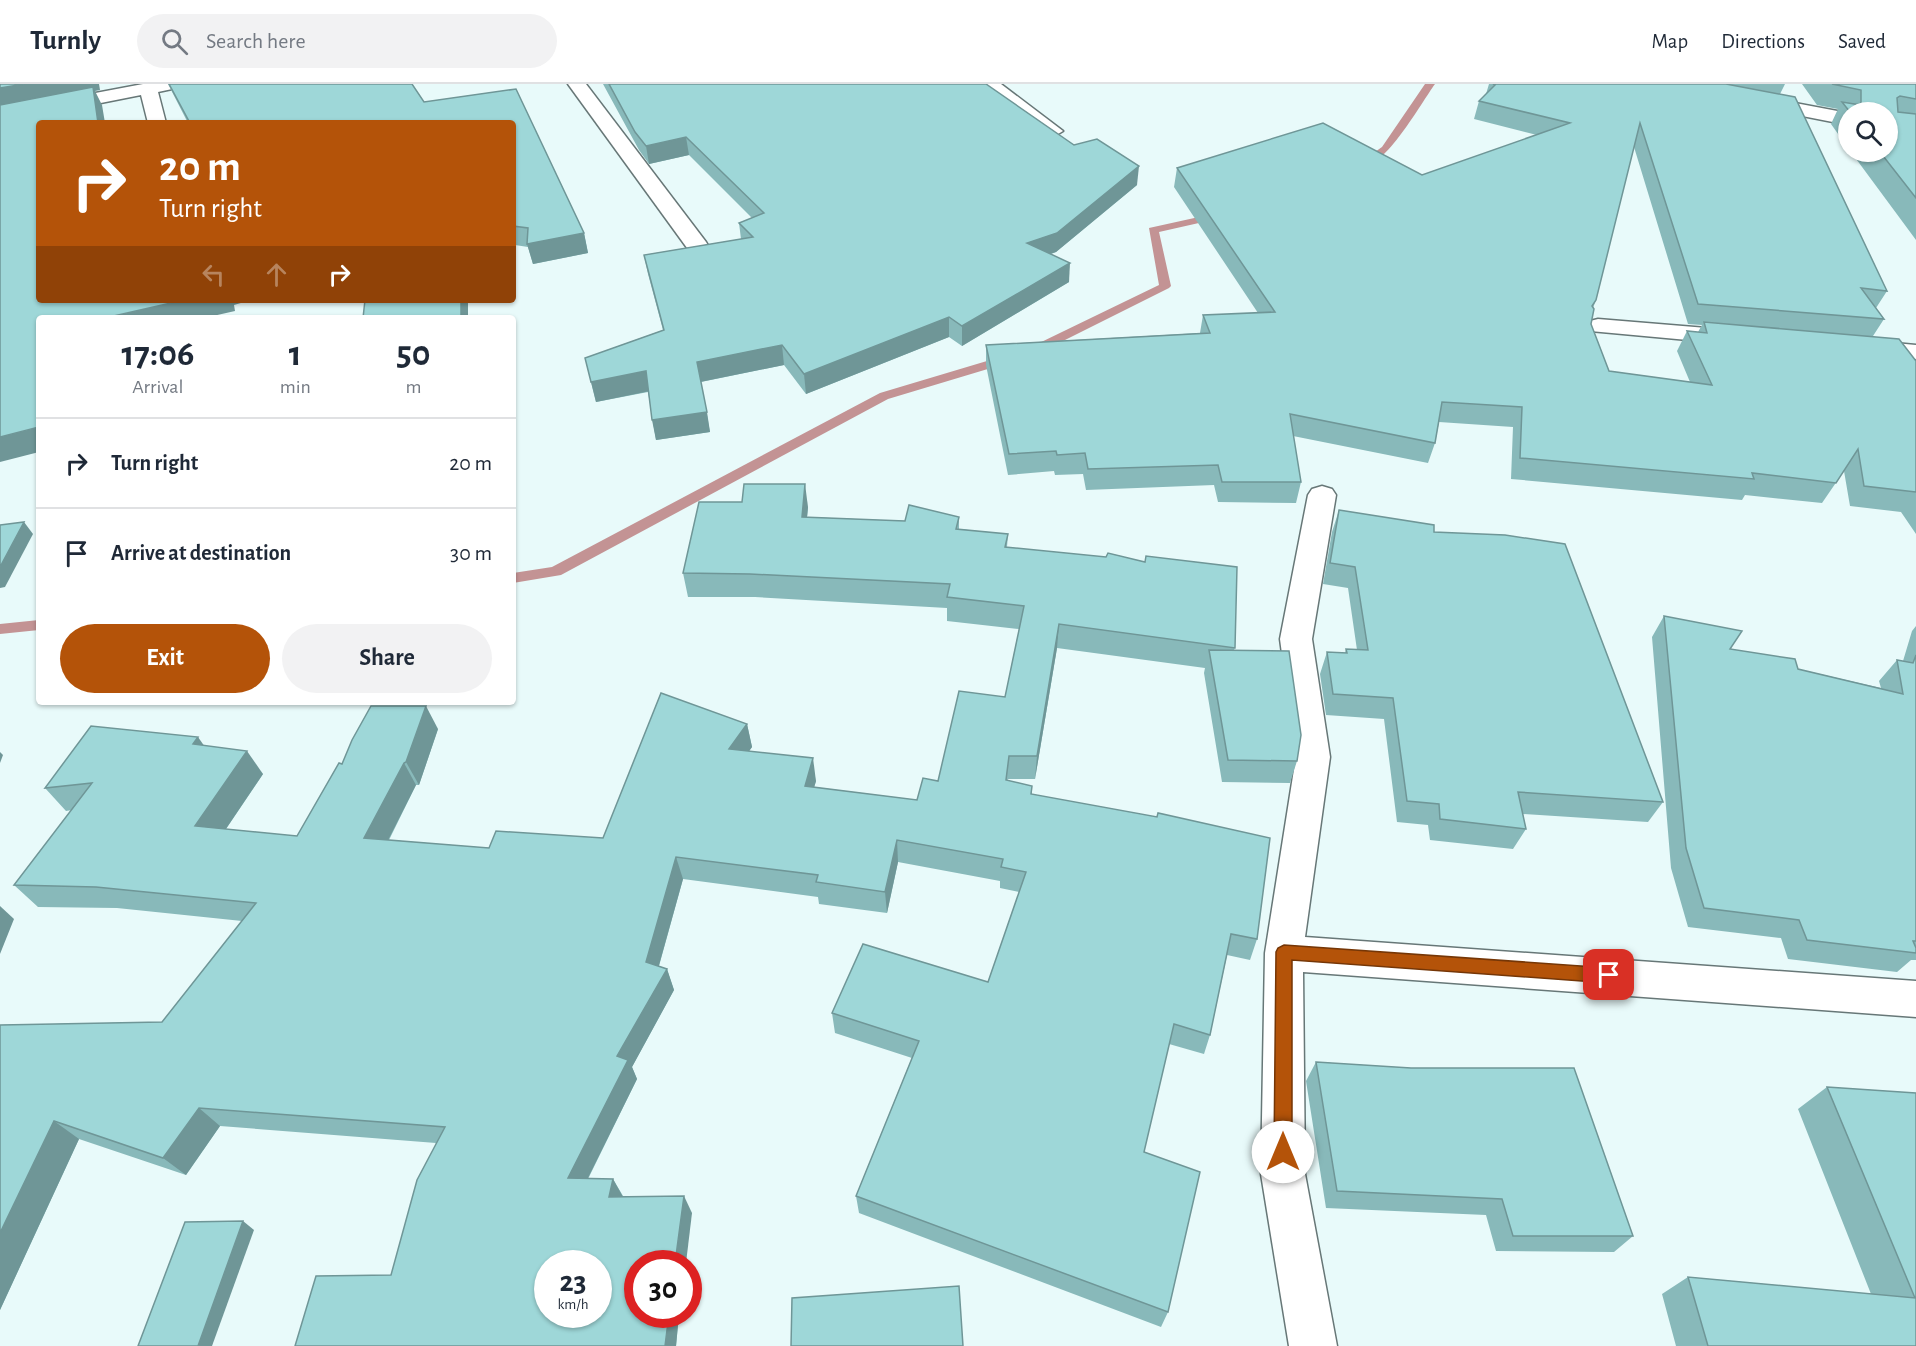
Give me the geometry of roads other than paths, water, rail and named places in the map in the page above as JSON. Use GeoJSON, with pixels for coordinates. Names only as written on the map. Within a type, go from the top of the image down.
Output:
{"type":"FeatureCollection","features":[{"type":"Feature","properties":{"kind":"street"},"geometry":{"type":"LineString","coordinates":[[0,117],[171,84]]}},
{"type":"Feature","properties":{"kind":"street"},"geometry":{"type":"LineString","coordinates":[[577,84],[698,247]]}},
{"type":"Feature","properties":{"kind":"street"},"geometry":{"type":"LineString","coordinates":[[993,86],[1020,86]]}},
{"type":"Feature","properties":{"kind":"street"},"geometry":{"type":"LineString","coordinates":[[993,86],[1053,131]]}},
{"type":"Feature","properties":{"kind":"street"},"geometry":{"type":"LineString","coordinates":[[148,88],[156,120]]}},
{"type":"Feature","properties":{"kind":"street"},"geometry":{"type":"LineString","coordinates":[[1736,98],[1838,117]]}},
{"type":"Feature","properties":{"kind":"street"},"geometry":{"type":"LineString","coordinates":[[1598,327],[1751,339]]}},
{"type":"Feature","properties":{"kind":"street"},"geometry":{"type":"LineString","coordinates":[[1845,346],[1916,352]]}},
{"type":"Feature","properties":{"kind":"street"},"geometry":{"type":"LineString","coordinates":[[1313,1346],[1283,1174],[1284,952],[1313,757],[1296,639],[1322,495]]}},
{"type":"Feature","properties":{"kind":"street"},"geometry":{"type":"LineString","coordinates":[[1284,952],[1916,999]]}},
{"type":"Feature","properties":{"kind":"waterway"},"geometry":{"type":"LineString","coordinates":[[1362,166],[1385,149],[1430,84]]}},
{"type":"Feature","properties":{"kind":"waterway"},"geometry":{"type":"LineString","coordinates":[[1035,350],[1165,286],[1153,230],[1217,216]]}},
{"type":"Feature","properties":{"kind":"waterway"},"geometry":{"type":"LineString","coordinates":[[516,578],[556,571],[884,396],[1007,359]]}},
{"type":"Feature","properties":{"kind":"waterway"},"geometry":{"type":"LineString","coordinates":[[0,629],[36,625]]}}]}
